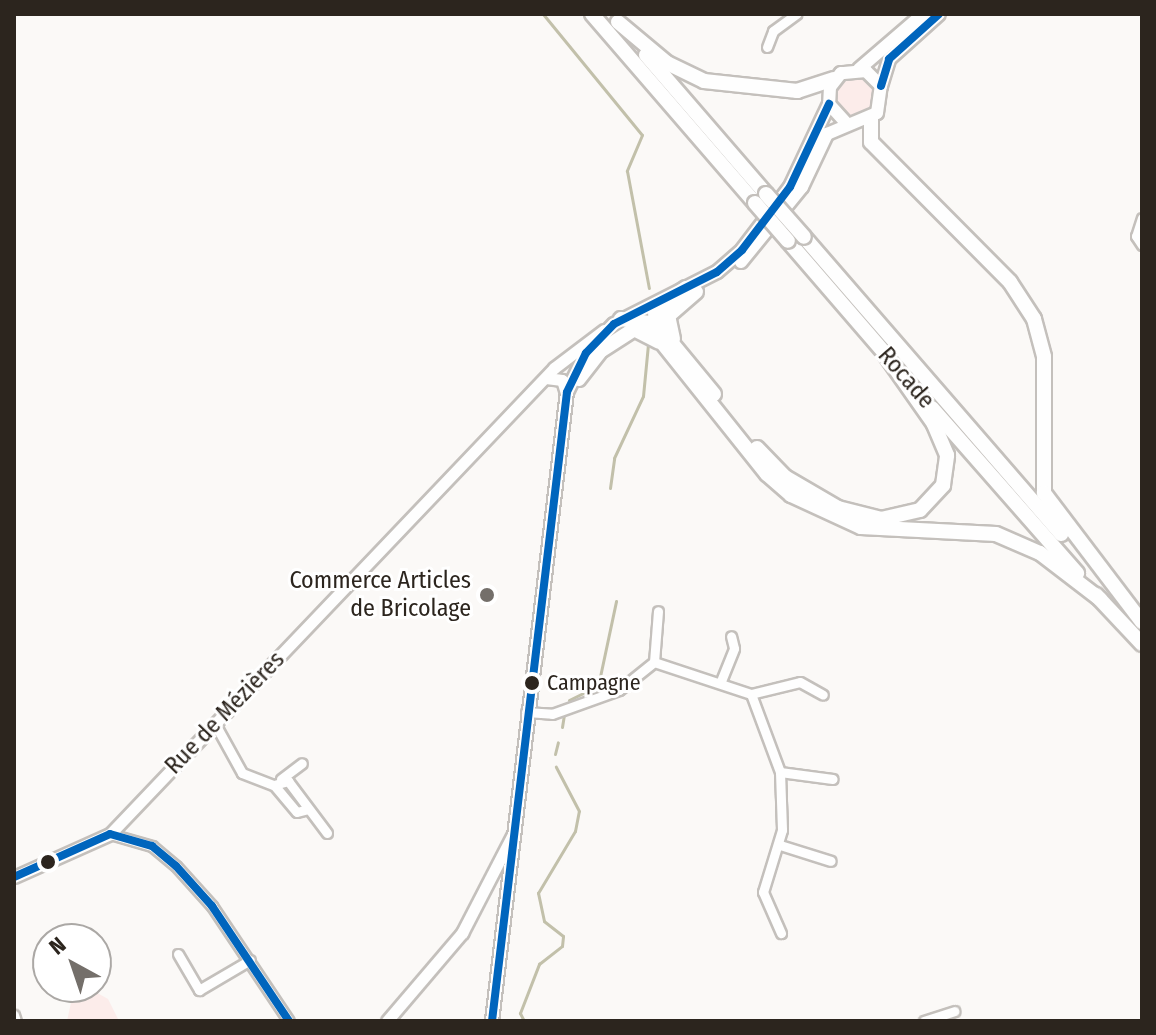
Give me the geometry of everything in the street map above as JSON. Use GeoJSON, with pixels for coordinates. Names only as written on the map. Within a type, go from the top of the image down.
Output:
{"type":"FeatureCollection","features":[{"type":"Feature","properties":{"kind":"highway","name":"Rocade"},"geometry":{"type":"LineString","coordinates":[[592,14],[675,109],[761,198],[788,241],[1142,644]]}},
{"type":"Feature","properties":{"kind":"highway"},"geometry":{"type":"LineString","coordinates":[[615,18],[667,63],[713,83],[797,91],[834,79]]}},
{"type":"Feature","properties":{"kind":"highway"},"geometry":{"type":"LineString","coordinates":[[615,18],[761,198],[804,237],[1142,622]]}},
{"type":"Feature","properties":{"kind":"highway"},"geometry":{"type":"LineString","coordinates":[[871,119],[871,142],[1010,282],[1034,319],[1044,357],[1044,493],[1142,622]]}},
{"type":"Feature","properties":{"kind":"highway"},"geometry":{"type":"LineString","coordinates":[[618,321],[650,313],[691,290]]}},
{"type":"Feature","properties":{"kind":"highway"},"geometry":{"type":"LineString","coordinates":[[672,348],[668,316],[691,290]]}},
{"type":"Feature","properties":{"kind":"highway"},"geometry":{"type":"LineString","coordinates":[[650,313],[672,348],[767,474],[814,509],[883,530],[996,534],[1040,553],[1100,599]]}},
{"type":"Feature","properties":{"kind":"highway"},"geometry":{"type":"LineString","coordinates":[[602,350],[634,329],[651,334],[672,348],[785,477],[838,508],[881,519],[926,505],[947,470],[934,424],[885,354]]}},
{"type":"Feature","properties":{"kind":"main road"},"geometry":{"type":"LineString","coordinates":[[691,290],[726,266],[751,239],[790,187],[829,104],[834,79],[859,69],[923,14]]}},
{"type":"Feature","properties":{"kind":"main road"},"geometry":{"type":"LineString","coordinates":[[691,290],[759,245],[802,187],[827,134],[845,122],[871,119],[881,105],[881,86],[889,59],[939,14]]}},
{"type":"Feature","properties":{"kind":"main road"},"geometry":{"type":"LineString","coordinates":[[859,69],[881,86]]}},
{"type":"Feature","properties":{"kind":"main road"},"geometry":{"type":"LineString","coordinates":[[829,104],[845,122]]}},
{"type":"Feature","properties":{"kind":"main road"},"geometry":{"type":"LineString","coordinates":[[555,464],[579,373],[602,350],[650,313]]}},
{"type":"Feature","properties":{"kind":"main road"},"geometry":{"type":"LineString","coordinates":[[492,1021],[555,464],[566,393],[618,321]]}},
{"type":"Feature","properties":{"kind":"street"},"geometry":{"type":"LineString","coordinates":[[767,47],[773,31],[796,14]]}},
{"type":"Feature","properties":{"kind":"street"},"geometry":{"type":"LineString","coordinates":[[1142,218],[1136,236],[1142,245]]}},
{"type":"Feature","properties":{"kind":"street","name":"Rue de Mézières"},"geometry":{"type":"LineString","coordinates":[[14,877],[110,834],[556,367],[618,321]]}},
{"type":"Feature","properties":{"kind":"street"},"geometry":{"type":"LineString","coordinates":[[556,367],[569,364],[579,373]]}},
{"type":"Feature","properties":{"kind":"street"},"geometry":{"type":"LineString","coordinates":[[546,378],[579,373]]}},
{"type":"Feature","properties":{"kind":"street"},"geometry":{"type":"LineString","coordinates":[[546,378],[562,380],[566,393]]}},
{"type":"Feature","properties":{"kind":"street"},"geometry":{"type":"LineString","coordinates":[[526,712],[552,714],[619,690],[654,662],[658,611]]}},
{"type":"Feature","properties":{"kind":"street"},"geometry":{"type":"LineString","coordinates":[[721,681],[734,648],[731,636]]}},
{"type":"Feature","properties":{"kind":"street"},"geometry":{"type":"LineString","coordinates":[[654,662],[721,681],[751,694],[800,682],[823,695]]}},
{"type":"Feature","properties":{"kind":"street"},"geometry":{"type":"LineString","coordinates":[[751,694],[780,772],[780,845],[763,892],[781,933]]}},
{"type":"Feature","properties":{"kind":"street"},"geometry":{"type":"LineString","coordinates":[[215,724],[242,773],[278,782],[308,809],[327,833]]}},
{"type":"Feature","properties":{"kind":"street"},"geometry":{"type":"LineString","coordinates":[[278,782],[302,763]]}},
{"type":"Feature","properties":{"kind":"street"},"geometry":{"type":"LineString","coordinates":[[780,772],[833,779]]}},
{"type":"Feature","properties":{"kind":"street"},"geometry":{"type":"LineString","coordinates":[[110,834],[152,846],[176,866],[250,960],[289,1021]]}},
{"type":"Feature","properties":{"kind":"street"},"geometry":{"type":"LineString","coordinates":[[387,1021],[462,933],[512,835]]}},
{"type":"Feature","properties":{"kind":"street"},"geometry":{"type":"LineString","coordinates":[[780,845],[831,861]]}},
{"type":"Feature","properties":{"kind":"street"},"geometry":{"type":"LineString","coordinates":[[178,954],[199,990],[250,960]]}},
{"type":"Feature","properties":{"kind":"street"},"geometry":{"type":"LineString","coordinates":[[924,1021],[954,1011]]}},
{"type":"Feature","properties":{"kind":"street"},"geometry":{"type":"LineString","coordinates":[[14,1015],[16,1021]]}},
{"type":"Feature","properties":{"kind":"shaded area"},"geometry":{"type":"Polygon","coordinates":[[[855,75],[870,81],[876,96],[870,111],[855,117],[840,111],[834,96],[840,81],[855,75]]]}},
{"type":"Feature","properties":{"kind":"shaded area"},"geometry":{"type":"Polygon","coordinates":[[[71,1003],[110,1003],[119,1021],[67,1021],[71,1003]]]}},
{"type":"Feature","properties":{"kind":"waterway"},"geometry":{"type":"LineString","coordinates":[[543,14],[642,135],[627,171],[649,288]]}},
{"type":"Feature","properties":{"kind":"waterway"},"geometry":{"type":"LineString","coordinates":[[610,488],[614,458],[643,396],[648,344]]}},
{"type":"Feature","properties":{"kind":"waterway"},"geometry":{"type":"LineString","coordinates":[[569,700],[598,686],[616,601]]}},
{"type":"Feature","properties":{"kind":"waterway"},"geometry":{"type":"LineString","coordinates":[[562,727],[564,715]]}},
{"type":"Feature","properties":{"kind":"waterway"},"geometry":{"type":"LineString","coordinates":[[555,754],[558,742]]}},
{"type":"Feature","properties":{"kind":"waterway"},"geometry":{"type":"LineString","coordinates":[[524,1021],[520,1013],[539,964],[562,946],[563,936],[544,921],[538,893],[575,831],[579,811],[556,767]]}},
{"type":"Feature","properties":{"kind":"transit line"},"geometry":{"type":"LineString","coordinates":[[881,86],[889,59],[939,14]]}},
{"type":"Feature","properties":{"kind":"transit line"},"geometry":{"type":"LineString","coordinates":[[492,1021],[567,392],[586,353],[614,324],[717,272],[742,250],[790,187],[829,104]]}},
{"type":"Feature","properties":{"kind":"transit line"},"geometry":{"type":"LineString","coordinates":[[110,834],[152,846],[176,866],[212,906],[289,1021]]}},
{"type":"Feature","properties":{"kind":"transit line"},"geometry":{"type":"LineString","coordinates":[[14,877],[110,834]]}},
{"type":"Feature","properties":{"kind":"place","name":"Commerce Articles de Bricolage"},"geometry":{"type":"Point","coordinates":[487,595]}},
{"type":"Feature","properties":{"kind":"place","name":"Campagne"},"geometry":{"type":"Point","coordinates":[532,683]}}]}
